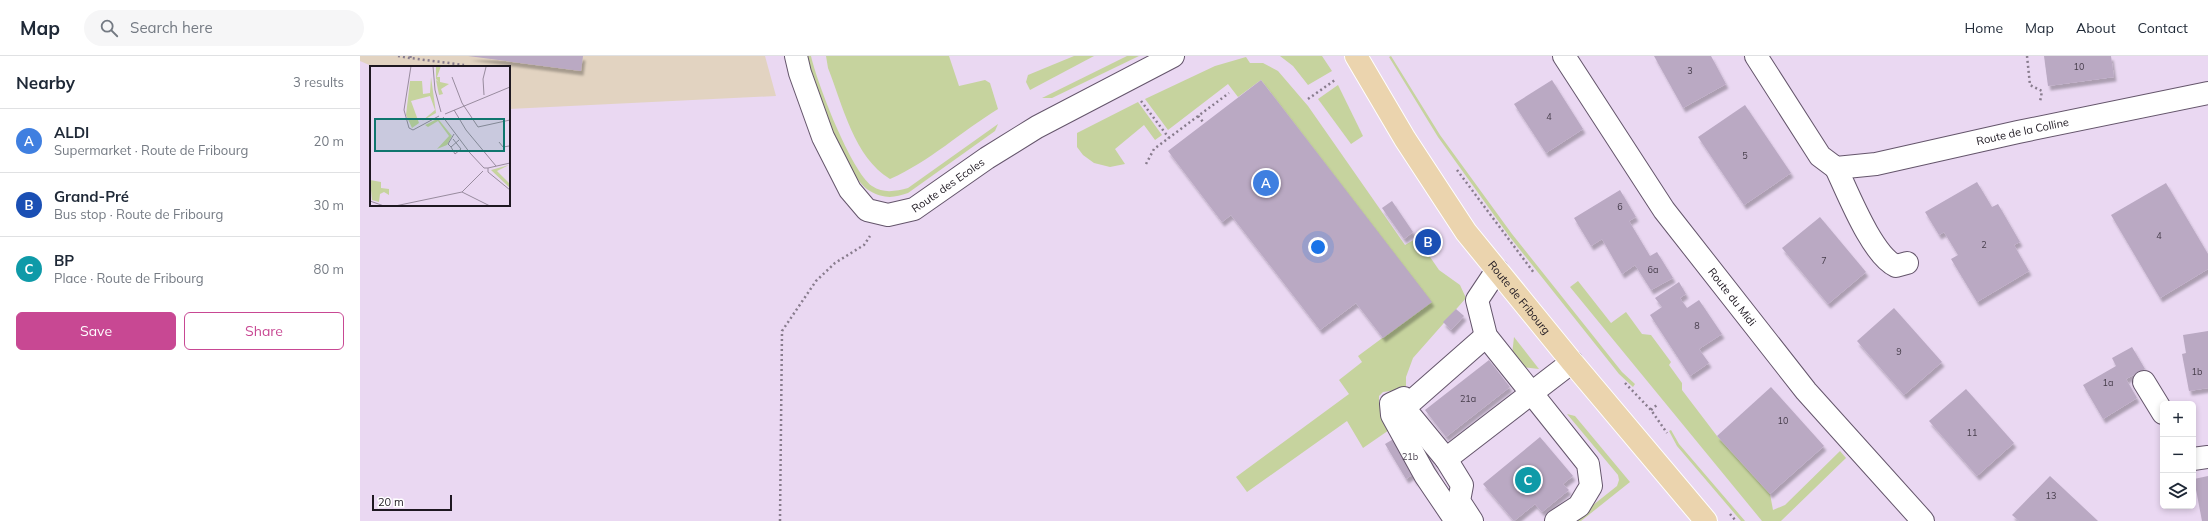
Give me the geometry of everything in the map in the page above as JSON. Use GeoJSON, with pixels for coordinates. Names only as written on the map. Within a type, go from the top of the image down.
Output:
{"type":"FeatureCollection","features":[{"type":"Feature","properties":{"kind":"main road","name":"Route de Fribourg"},"geometry":{"type":"LineString","coordinates":[[1356,56],[1405,139],[1466,232],[1572,362],[1706,521]]}},
{"type":"Feature","properties":{"kind":"street"},"geometry":{"type":"LineString","coordinates":[[796,56],[800,73],[823,137],[847,184],[867,210],[875,212]]}},
{"type":"Feature","properties":{"kind":"street","name":"Route des Ecoles"},"geometry":{"type":"LineString","coordinates":[[875,212],[888,214],[914,209],[987,158],[1037,127],[1173,56]]}},
{"type":"Feature","properties":{"kind":"street","name":"Route du Midi"},"geometry":{"type":"LineString","coordinates":[[1564,56],[1664,210],[1806,391],[1923,521]]}},
{"type":"Feature","properties":{"kind":"street"},"geometry":{"type":"LineString","coordinates":[[1756,56],[1820,156],[1836,168],[1870,238],[1888,263],[1896,266],[1907,263]]}},
{"type":"Feature","properties":{"kind":"street","name":"Route de la Colline"},"geometry":{"type":"LineString","coordinates":[[1836,168],[1876,164],[2027,130],[2208,93]]}},
{"type":"Feature","properties":{"kind":"street"},"geometry":{"type":"LineString","coordinates":[[1497,270],[1477,300],[1486,336],[1588,464],[1591,486],[1579,506],[1556,521]]}},
{"type":"Feature","properties":{"kind":"street"},"geometry":{"type":"LineString","coordinates":[[1472,521],[1459,501],[1462,485],[1446,459],[1404,408],[1486,336]]}},
{"type":"Feature","properties":{"kind":"street"},"geometry":{"type":"LineString","coordinates":[[1446,459],[1572,362]]}},
{"type":"Feature","properties":{"kind":"street"},"geometry":{"type":"LineString","coordinates":[[2144,382],[2160,408]]}},
{"type":"Feature","properties":{"kind":"street"},"geometry":{"type":"LineString","coordinates":[[1414,399],[1401,398],[1391,404],[1392,415],[1425,475],[1456,521]]}},
{"type":"Feature","properties":{"kind":"street"},"geometry":{"type":"LineString","coordinates":[[2196,459],[2208,457]]}},
{"type":"Feature","properties":{"kind":"path"},"geometry":{"type":"LineString","coordinates":[[398,56],[464,65]]}},
{"type":"Feature","properties":{"kind":"path"},"geometry":{"type":"LineString","coordinates":[[2027,130],[2042,91],[2030,85],[2028,56]]}},
{"type":"Feature","properties":{"kind":"path"},"geometry":{"type":"LineString","coordinates":[[1126,80],[1169,138]]}},
{"type":"Feature","properties":{"kind":"path"},"geometry":{"type":"LineString","coordinates":[[1308,99],[1336,80]]}},
{"type":"Feature","properties":{"kind":"path"},"geometry":{"type":"LineString","coordinates":[[1146,164],[1154,149],[1229,93]]}},
{"type":"Feature","properties":{"kind":"path"},"geometry":{"type":"LineString","coordinates":[[1198,116],[1204,123]]}},
{"type":"Feature","properties":{"kind":"path"},"geometry":{"type":"LineString","coordinates":[[1453,163],[1506,238],[1535,274]]}},
{"type":"Feature","properties":{"kind":"path"},"geometry":{"type":"LineString","coordinates":[[780,521],[782,331],[816,281],[835,263],[864,245],[872,232],[875,212]]}},
{"type":"Feature","properties":{"kind":"path"},"geometry":{"type":"LineString","coordinates":[[1622,381],[1640,396],[1651,410],[1670,440]]}},
{"type":"Feature","properties":{"kind":"path"},"geometry":{"type":"LineString","coordinates":[[1651,410],[1658,404]]}},
{"type":"Feature","properties":{"kind":"path"},"geometry":{"type":"LineString","coordinates":[[1727,510],[1736,521]]}},
{"type":"Feature","properties":{"kind":"shaded area"},"geometry":{"type":"Polygon","coordinates":[[[360,56],[765,56],[776,96],[510,109],[510,66],[372,66],[360,61],[360,56]]]}},
{"type":"Feature","properties":{"kind":"green space"},"geometry":{"type":"Polygon","coordinates":[[[806,56],[811,56],[827,105],[854,163],[864,177],[876,189],[894,191],[908,188],[998,124],[995,131],[908,193],[894,197],[875,194],[860,182],[840,150],[822,108],[809,70],[806,56]]]}},
{"type":"Feature","properties":{"kind":"green space"},"geometry":{"type":"Polygon","coordinates":[[[826,56],[949,56],[959,86],[985,80],[990,83],[998,109],[932,155],[890,179],[867,158],[851,130],[828,68],[826,56]]]}},
{"type":"Feature","properties":{"kind":"green space"},"geometry":{"type":"Polygon","coordinates":[[[1074,56],[1094,56],[1030,90],[1026,82],[1028,75],[1074,56]]]}},
{"type":"Feature","properties":{"kind":"green space"},"geometry":{"type":"Polygon","coordinates":[[[1127,56],[1139,56],[1052,98],[1042,98],[1127,56]]]}},
{"type":"Feature","properties":{"kind":"green space"},"geometry":{"type":"Polygon","coordinates":[[[1280,56],[1322,56],[1332,71],[1308,85],[1293,66],[1280,56]]]}},
{"type":"Feature","properties":{"kind":"green space"},"geometry":{"type":"Polygon","coordinates":[[[1391,56],[1440,135],[1512,234],[1622,372],[1635,384],[1633,387],[1619,374],[1509,236],[1438,137],[1389,57],[1391,56]]]}},
{"type":"Feature","properties":{"kind":"green space"},"geometry":{"type":"Polygon","coordinates":[[[1246,57],[1250,63],[1263,63],[1278,71],[1308,106],[1405,245],[1417,238],[1439,270],[1460,285],[1466,298],[1413,358],[1406,377],[1406,389],[1383,392],[1379,396],[1379,403],[1392,428],[1363,448],[1347,421],[1247,492],[1236,477],[1349,394],[1339,380],[1362,362],[1358,356],[1431,302],[1261,80],[1238,97],[1228,84],[1168,130],[1145,99],[1215,66],[1246,57]]]}},
{"type":"Feature","properties":{"kind":"green space"},"geometry":{"type":"Polygon","coordinates":[[[1338,85],[1363,136],[1351,144],[1318,99],[1338,85]]]}},
{"type":"Feature","properties":{"kind":"green space"},"geometry":{"type":"Polygon","coordinates":[[[1138,102],[1162,135],[1155,140],[1144,125],[1115,149],[1125,164],[1110,167],[1094,163],[1083,155],[1077,147],[1077,133],[1138,102]]]}},
{"type":"Feature","properties":{"kind":"green space"},"geometry":{"type":"Polygon","coordinates":[[[1578,281],[1611,323],[1626,312],[1642,334],[1651,335],[1671,362],[1669,365],[1682,383],[1682,390],[1717,436],[1770,494],[1773,510],[1785,505],[1840,451],[1846,458],[1781,521],[1762,521],[1570,287],[1578,281]]]}},
{"type":"Feature","properties":{"kind":"green space"},"geometry":{"type":"Polygon","coordinates":[[[1514,337],[1539,369],[1521,367],[1512,355],[1514,337]]]}},
{"type":"Feature","properties":{"kind":"green space"},"geometry":{"type":"Polygon","coordinates":[[[1567,414],[1575,416],[1630,482],[1581,521],[1573,521],[1617,486],[1619,480],[1618,475],[1567,414]]]}},
{"type":"Feature","properties":{"kind":"green space"},"geometry":{"type":"Polygon","coordinates":[[[1671,430],[1679,444],[1745,521],[1741,521],[1677,446],[1669,431],[1671,430]]]}},
{"type":"Feature","properties":{"kind":"building"},"geometry":{"type":"Polygon","coordinates":[[[468,56],[583,56],[581,71],[468,56]]]}},
{"type":"Feature","properties":{"kind":"building"},"geometry":{"type":"Polygon","coordinates":[[[1654,56],[1711,56],[1726,84],[1683,108],[1654,56]]]}},
{"type":"Feature","properties":{"kind":"building"},"geometry":{"type":"Polygon","coordinates":[[[2044,56],[2111,56],[2114,77],[2048,86],[2044,56]]]}},
{"type":"Feature","properties":{"kind":"building"},"geometry":{"type":"Polygon","coordinates":[[[1261,80],[1432,302],[1383,338],[1356,303],[1320,330],[1231,215],[1222,222],[1168,151],[1261,80]]]}},
{"type":"Feature","properties":{"kind":"building"},"geometry":{"type":"Polygon","coordinates":[[[1552,80],[1583,129],[1546,153],[1514,104],[1552,80]]]}},
{"type":"Feature","properties":{"kind":"building"},"geometry":{"type":"Polygon","coordinates":[[[1745,105],[1791,173],[1744,205],[1698,137],[1745,105]]]}},
{"type":"Feature","properties":{"kind":"building"},"geometry":{"type":"Polygon","coordinates":[[[1977,182],[1992,207],[1998,204],[2020,242],[2014,245],[2029,271],[1977,302],[1951,259],[1958,255],[1944,232],[1939,235],[1925,212],[1977,182]]]}},
{"type":"Feature","properties":{"kind":"building"},"geometry":{"type":"Polygon","coordinates":[[[2166,183],[2208,254],[2208,269],[2160,298],[2111,215],[2166,183]]]}},
{"type":"Feature","properties":{"kind":"building"},"geometry":{"type":"Polygon","coordinates":[[[1620,190],[1636,217],[1629,221],[1650,256],[1657,252],[1673,278],[1651,290],[1635,265],[1622,274],[1602,239],[1591,246],[1574,218],[1620,190]]]}},
{"type":"Feature","properties":{"kind":"building"},"geometry":{"type":"Polygon","coordinates":[[[1392,201],[1413,232],[1404,239],[1382,208],[1392,201]]]}},
{"type":"Feature","properties":{"kind":"building"},"geometry":{"type":"Polygon","coordinates":[[[1820,217],[1866,272],[1828,304],[1782,248],[1820,217]]]}},
{"type":"Feature","properties":{"kind":"building"},"geometry":{"type":"Polygon","coordinates":[[[1679,282],[1686,294],[1680,298],[1687,308],[1699,300],[1722,334],[1699,349],[1709,363],[1690,376],[1650,315],[1662,307],[1655,298],[1679,282]]]}},
{"type":"Feature","properties":{"kind":"building"},"geometry":{"type":"Polygon","coordinates":[[[1894,308],[1942,362],[1904,395],[1857,341],[1894,308]]]}},
{"type":"Feature","properties":{"kind":"building"},"geometry":{"type":"Polygon","coordinates":[[[1456,309],[1464,316],[1451,330],[1443,322],[1456,309]]]}},
{"type":"Feature","properties":{"kind":"building"},"geometry":{"type":"Polygon","coordinates":[[[2208,331],[2208,388],[2189,391],[2182,354],[2186,353],[2183,335],[2208,331]]]}},
{"type":"Feature","properties":{"kind":"building"},"geometry":{"type":"Polygon","coordinates":[[[2132,347],[2145,369],[2126,379],[2137,398],[2103,419],[2083,385],[2116,366],[2112,358],[2132,347]]]}},
{"type":"Feature","properties":{"kind":"building"},"geometry":{"type":"Polygon","coordinates":[[[1489,360],[1510,387],[1446,437],[1425,410],[1489,360]]]}},
{"type":"Feature","properties":{"kind":"building"},"geometry":{"type":"Polygon","coordinates":[[[1771,387],[1824,446],[1770,494],[1717,436],[1771,387]]]}},
{"type":"Feature","properties":{"kind":"building"},"geometry":{"type":"Polygon","coordinates":[[[1966,389],[2014,443],[1977,476],[1929,421],[1966,389]]]}},
{"type":"Feature","properties":{"kind":"building"},"geometry":{"type":"Polygon","coordinates":[[[1412,428],[1436,469],[1415,481],[1412,475],[1406,479],[1385,444],[1412,428]]]}},
{"type":"Feature","properties":{"kind":"building"},"geometry":{"type":"Polygon","coordinates":[[[1540,437],[1573,476],[1563,484],[1569,490],[1542,512],[1535,504],[1514,521],[1483,484],[1540,437]]]}},
{"type":"Feature","properties":{"kind":"building"},"geometry":{"type":"Polygon","coordinates":[[[2050,476],[2098,521],[2019,521],[2012,515],[2050,476]]]}},
{"type":"Feature","properties":{"kind":"building"},"geometry":{"type":"Polygon","coordinates":[[[2208,476],[2208,521],[2202,521],[2196,490],[2196,479],[2208,476]]]}},
{"type":"Feature","properties":{"kind":"place","name":"ALDI"},"geometry":{"type":"Point","coordinates":[1266,183]}},
{"type":"Feature","properties":{"kind":"place","name":"Grand-Pré"},"geometry":{"type":"Point","coordinates":[1428,242]}},
{"type":"Feature","properties":{"kind":"place","name":"BP"},"geometry":{"type":"Point","coordinates":[1528,480]}}]}
